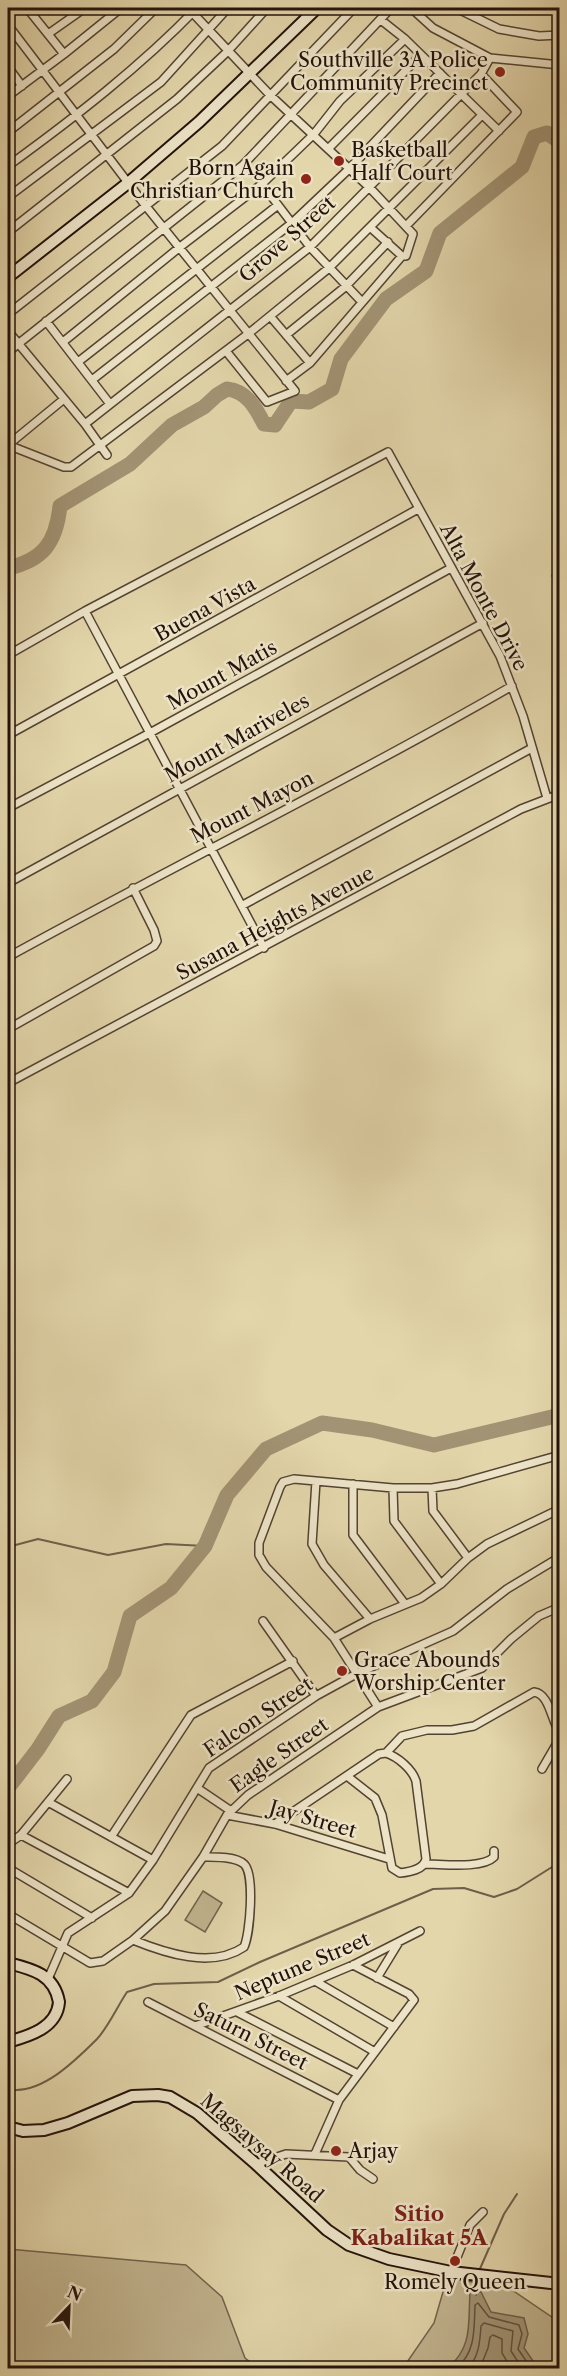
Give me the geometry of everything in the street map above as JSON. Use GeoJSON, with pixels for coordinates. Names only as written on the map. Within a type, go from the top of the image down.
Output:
{"type":"FeatureCollection","features":[{"type":"Feature","properties":{"kind":"main road"},"geometry":{"type":"LineString","coordinates":[[8,277],[128,183],[199,122],[317,8]]}},
{"type":"Feature","properties":{"kind":"main road"},"geometry":{"type":"LineString","coordinates":[[8,1963],[32,1969],[48,1979],[54,1985],[59,2002],[59,2008],[52,2020],[41,2030],[8,2042]]}},
{"type":"Feature","properties":{"kind":"main road","name":"Magsaysay Road"},"geometry":{"type":"LineString","coordinates":[[8,2127],[23,2131],[44,2130],[68,2123],[132,2096],[158,2095],[182,2103],[197,2113],[327,2230],[349,2245],[388,2259],[452,2272],[560,2284]]}},
{"type":"Feature","properties":{"kind":"street"},"geometry":{"type":"LineString","coordinates":[[8,15],[18,8]]}},
{"type":"Feature","properties":{"kind":"street"},"geometry":{"type":"LineString","coordinates":[[27,8],[64,54]]}},
{"type":"Feature","properties":{"kind":"street"},"geometry":{"type":"LineString","coordinates":[[48,34],[85,8]]}},
{"type":"Feature","properties":{"kind":"street"},"geometry":{"type":"LineString","coordinates":[[8,96],[121,8]]}},
{"type":"Feature","properties":{"kind":"street"},"geometry":{"type":"LineString","coordinates":[[8,132],[114,49],[156,8]]}},
{"type":"Feature","properties":{"kind":"street"},"geometry":{"type":"LineString","coordinates":[[8,197],[161,82],[228,8]]}},
{"type":"Feature","properties":{"kind":"street"},"geometry":{"type":"LineString","coordinates":[[8,232],[177,99],[228,51],[267,8]]}},
{"type":"Feature","properties":{"kind":"street"},"geometry":{"type":"LineString","coordinates":[[8,314],[222,146],[354,8]]}},
{"type":"Feature","properties":{"kind":"street"},"geometry":{"type":"LineString","coordinates":[[8,352],[243,165],[391,8]]}},
{"type":"Feature","properties":{"kind":"street"},"geometry":{"type":"LineString","coordinates":[[411,8],[433,28],[490,58],[560,65]]}},
{"type":"Feature","properties":{"kind":"street"},"geometry":{"type":"LineString","coordinates":[[456,8],[499,29],[539,36],[560,35]]}},
{"type":"Feature","properties":{"kind":"street"},"geometry":{"type":"LineString","coordinates":[[523,8],[560,10]]}},
{"type":"Feature","properties":{"kind":"street"},"geometry":{"type":"LineString","coordinates":[[8,166],[76,116],[136,65],[192,9],[207,29],[250,74],[370,188],[413,234],[407,254],[402,256],[309,363],[286,381]]}},
{"type":"Feature","properties":{"kind":"street"},"geometry":{"type":"LineString","coordinates":[[381,20],[405,39],[499,131]]}},
{"type":"Feature","properties":{"kind":"street"},"geometry":{"type":"LineString","coordinates":[[8,25],[58,94],[294,392],[267,402],[225,351]]}},
{"type":"Feature","properties":{"kind":"street"},"geometry":{"type":"LineString","coordinates":[[63,342],[262,184],[314,134],[340,101],[405,39]]}},
{"type":"Feature","properties":{"kind":"street"},"geometry":{"type":"LineString","coordinates":[[328,149],[421,55]]}},
{"type":"Feature","properties":{"kind":"street","name":"Grove Street"},"geometry":{"type":"LineString","coordinates":[[85,424],[310,247],[481,74],[490,58]]}},
{"type":"Feature","properties":{"kind":"street"},"geometry":{"type":"LineString","coordinates":[[8,67],[22,86]]}},
{"type":"Feature","properties":{"kind":"street"},"geometry":{"type":"LineString","coordinates":[[92,380],[292,223],[349,169],[440,73]]}},
{"type":"Feature","properties":{"kind":"street"},"geometry":{"type":"LineString","coordinates":[[406,226],[516,114],[517,110],[481,74]]}},
{"type":"Feature","properties":{"kind":"street"},"geometry":{"type":"LineString","coordinates":[[8,445],[68,467],[100,446],[248,334],[329,268],[482,115]]}},
{"type":"Feature","properties":{"kind":"street"},"geometry":{"type":"LineString","coordinates":[[262,184],[310,247],[345,287],[362,302]]}},
{"type":"Feature","properties":{"kind":"street"},"geometry":{"type":"LineString","coordinates":[[78,362],[278,206]]}},
{"type":"Feature","properties":{"kind":"street"},"geometry":{"type":"LineString","coordinates":[[371,228],[402,256]]}},
{"type":"Feature","properties":{"kind":"street"},"geometry":{"type":"LineString","coordinates":[[286,335],[345,287],[388,242]]}},
{"type":"Feature","properties":{"kind":"street"},"geometry":{"type":"LineString","coordinates":[[270,316],[309,363]]}},
{"type":"Feature","properties":{"kind":"street"},"geometry":{"type":"LineString","coordinates":[[46,321],[110,404]]}},
{"type":"Feature","properties":{"kind":"street"},"geometry":{"type":"LineString","coordinates":[[8,331],[85,424],[107,455]]}},
{"type":"Feature","properties":{"kind":"street"},"geometry":{"type":"LineString","coordinates":[[8,445],[64,399]]}},
{"type":"Feature","properties":{"kind":"street","name":"Alta Monte Drive"},"geometry":{"type":"LineString","coordinates":[[85,611],[388,452],[483,623],[512,686],[547,798]]}},
{"type":"Feature","properties":{"kind":"street","name":"Buena Vista"},"geometry":{"type":"LineString","coordinates":[[8,735],[418,509]]}},
{"type":"Feature","properties":{"kind":"street","name":"Mount Matis"},"geometry":{"type":"LineString","coordinates":[[8,808],[451,568]]}},
{"type":"Feature","properties":{"kind":"street"},"geometry":{"type":"LineString","coordinates":[[8,655],[85,611],[148,734],[243,905],[264,948]]}},
{"type":"Feature","properties":{"kind":"street","name":"Mount Mariveles"},"geometry":{"type":"LineString","coordinates":[[8,883],[483,623]]}},
{"type":"Feature","properties":{"kind":"street","name":"Mount Mayon"},"geometry":{"type":"LineString","coordinates":[[8,957],[133,888],[420,739],[512,686]]}},
{"type":"Feature","properties":{"kind":"street"},"geometry":{"type":"LineString","coordinates":[[243,905],[532,748]]}},
{"type":"Feature","properties":{"kind":"street","name":"Susana Heights Avenue"},"geometry":{"type":"LineString","coordinates":[[8,1083],[510,815],[560,794]]}},
{"type":"Feature","properties":{"kind":"street"},"geometry":{"type":"LineString","coordinates":[[8,1029],[154,946],[157,941],[154,930],[133,888]]}},
{"type":"Feature","properties":{"kind":"street"},"geometry":{"type":"LineString","coordinates":[[378,1707],[334,1638],[266,1567],[259,1555],[259,1543],[283,1482],[294,1479],[393,1488],[432,1488],[457,1484],[560,1455]]}},
{"type":"Feature","properties":{"kind":"street"},"geometry":{"type":"LineString","coordinates":[[316,1481],[312,1544],[324,1565],[370,1619]]}},
{"type":"Feature","properties":{"kind":"street"},"geometry":{"type":"LineString","coordinates":[[353,1484],[353,1534],[405,1604]]}},
{"type":"Feature","properties":{"kind":"street"},"geometry":{"type":"LineString","coordinates":[[393,1488],[394,1521],[441,1584]]}},
{"type":"Feature","properties":{"kind":"street"},"geometry":{"type":"LineString","coordinates":[[432,1488],[433,1511],[468,1558]]}},
{"type":"Feature","properties":{"kind":"street"},"geometry":{"type":"LineString","coordinates":[[334,1638],[370,1619],[421,1598],[441,1584],[468,1558],[487,1544],[559,1512]]}},
{"type":"Feature","properties":{"kind":"street","name":"Falcon Street"},"geometry":{"type":"LineString","coordinates":[[48,1979],[61,1946],[72,1929],[129,1893],[153,1860],[209,1768],[316,1696],[358,1673],[453,1631],[507,1589],[560,1557]]}},
{"type":"Feature","properties":{"kind":"street","name":"Eagle Street"},"geometry":{"type":"LineString","coordinates":[[61,1946],[94,1964],[103,1961],[134,1940],[165,1911],[203,1857],[229,1813],[248,1795],[378,1707],[482,1668],[511,1639],[539,1616],[560,1607]]}},
{"type":"Feature","properties":{"kind":"street"},"geometry":{"type":"LineString","coordinates":[[263,1621],[316,1696]]}},
{"type":"Feature","properties":{"kind":"street"},"geometry":{"type":"LineString","coordinates":[[111,1837],[191,1715],[293,1661]]}},
{"type":"Feature","properties":{"kind":"street"},"geometry":{"type":"LineString","coordinates":[[386,1753],[402,1736],[427,1730],[453,1730],[474,1726],[534,1692],[540,1693],[545,1699],[551,1718],[560,1733]]}},
{"type":"Feature","properties":{"kind":"street"},"geometry":{"type":"LineString","coordinates":[[542,1769],[560,1738]]}},
{"type":"Feature","properties":{"kind":"street"},"geometry":{"type":"LineString","coordinates":[[275,1824],[379,1754],[386,1753],[393,1755],[414,1776],[425,1864],[481,1864],[490,1861],[494,1857],[494,1851]]}},
{"type":"Feature","properties":{"kind":"street"},"geometry":{"type":"LineString","coordinates":[[346,1776],[375,1798],[381,1815],[389,1859]]}},
{"type":"Feature","properties":{"kind":"street"},"geometry":{"type":"LineString","coordinates":[[8,1844],[21,1835],[67,1779]]}},
{"type":"Feature","properties":{"kind":"street"},"geometry":{"type":"LineString","coordinates":[[196,1788],[229,1813]]}},
{"type":"Feature","properties":{"kind":"street"},"geometry":{"type":"LineString","coordinates":[[48,1802],[153,1860]]}},
{"type":"Feature","properties":{"kind":"street","name":"Jay Street"},"geometry":{"type":"LineString","coordinates":[[229,1813],[275,1824],[389,1859],[392,1868],[400,1873],[411,1872],[425,1864]]}},
{"type":"Feature","properties":{"kind":"street"},"geometry":{"type":"LineString","coordinates":[[21,1835],[129,1893]]}},
{"type":"Feature","properties":{"kind":"street"},"geometry":{"type":"LineString","coordinates":[[134,1940],[154,1948],[200,1958],[222,1955],[244,1947],[248,1934],[249,1871],[245,1864],[237,1860],[203,1857]]}},
{"type":"Feature","properties":{"kind":"street"},"geometry":{"type":"LineString","coordinates":[[8,1869],[92,1918]]}},
{"type":"Feature","properties":{"kind":"street"},"geometry":{"type":"LineString","coordinates":[[8,1914],[61,1946]]}},
{"type":"Feature","properties":{"kind":"street","name":"Neptune Street"},"geometry":{"type":"LineString","coordinates":[[195,2026],[279,1996],[353,1965],[420,1931]]}},
{"type":"Feature","properties":{"kind":"street"},"geometry":{"type":"LineString","coordinates":[[377,1978],[400,1941]]}},
{"type":"Feature","properties":{"kind":"street"},"geometry":{"type":"LineString","coordinates":[[315,2154],[339,2100],[414,2000],[409,1994],[353,1965]]}},
{"type":"Feature","properties":{"kind":"street"},"geometry":{"type":"LineString","coordinates":[[315,1981],[394,2027]]}},
{"type":"Feature","properties":{"kind":"street"},"geometry":{"type":"LineString","coordinates":[[279,1996],[375,2052]]}},
{"type":"Feature","properties":{"kind":"street","name":"Saturn Street"},"geometry":{"type":"LineString","coordinates":[[148,2002],[339,2100]]}},
{"type":"Feature","properties":{"kind":"street"},"geometry":{"type":"LineString","coordinates":[[237,2012],[358,2074]]}},
{"type":"Feature","properties":{"kind":"street"},"geometry":{"type":"LineString","coordinates":[[256,2164],[286,2154],[351,2157],[360,2170],[373,2179]]}},
{"type":"Feature","properties":{"kind":"street"},"geometry":{"type":"LineString","coordinates":[[452,2272],[470,2226],[483,2211]]}},
{"type":"Feature","properties":{"kind":"shaded area"},"geometry":{"type":"Polygon","coordinates":[[[203,1891],[222,1903],[205,1932],[185,1920],[203,1891]]]}},
{"type":"Feature","properties":{"kind":"shaded area"},"geometry":{"type":"Polygon","coordinates":[[[8,2249],[186,2265],[222,2297],[245,2358],[258,2368],[8,2368],[8,2249]]]}},
{"type":"Feature","properties":{"kind":"shaded area"},"geometry":{"type":"Polygon","coordinates":[[[447,2278],[509,2288],[559,2322],[559,2368],[403,2368],[434,2323],[447,2278]]]}},
{"type":"Feature","properties":{"kind":"water"},"geometry":{"type":"Polygon","coordinates":[[[470,2292],[481,2292],[491,2312],[524,2318],[528,2334],[524,2348],[538,2368],[448,2368],[462,2351],[468,2334],[470,2292]]]}},
{"type":"Feature","properties":{"kind":"waterway"},"geometry":{"type":"LineString","coordinates":[[8,568],[30,560],[46,548],[55,530],[60,506],[130,464],[172,425],[204,407],[227,389],[234,390],[245,397],[254,406],[264,424],[275,425],[291,401],[309,402],[332,389],[341,359],[386,299],[426,271],[440,233],[522,167],[534,137],[547,133],[560,142]]}},
{"type":"Feature","properties":{"kind":"waterway"},"geometry":{"type":"LineString","coordinates":[[552,576],[560,563]]}},
{"type":"Feature","properties":{"kind":"waterway"},"geometry":{"type":"LineString","coordinates":[[8,1788],[38,1749],[59,1716],[92,1701],[114,1672],[130,1616],[171,1588],[205,1546],[227,1495],[266,1449],[322,1423],[372,1430],[434,1445],[560,1415]]}},
{"type":"Feature","properties":{"kind":"waterway"},"geometry":{"type":"LineString","coordinates":[[8,1547],[38,1539],[108,1555],[166,1544],[205,1546]]}},
{"type":"Feature","properties":{"kind":"waterway"},"geometry":{"type":"LineString","coordinates":[[8,2089],[20,2090],[32,2087],[68,2066],[101,2034],[127,1992],[154,1984],[218,1982],[433,1889],[464,1888],[494,1897],[517,1889],[560,1862]]}},
{"type":"Feature","properties":{"kind":"waterway"},"geometry":{"type":"LineString","coordinates":[[479,2271],[504,2214],[517,2194]]}},
{"type":"Feature","properties":{"kind":"waterway"},"geometry":{"type":"LineString","coordinates":[[476,2295],[478,2280]]}},
{"type":"Feature","properties":{"kind":"place","name":"Southville 3A Police Community Precinct"},"geometry":{"type":"Point","coordinates":[500,72]}},
{"type":"Feature","properties":{"kind":"place","name":"Basketball Half Court"},"geometry":{"type":"Point","coordinates":[339,161]}},
{"type":"Feature","properties":{"kind":"place","name":"Born Again Christian Church"},"geometry":{"type":"Point","coordinates":[306,179]}},
{"type":"Feature","properties":{"kind":"place","name":"Grace Abounds Worship Center"},"geometry":{"type":"Point","coordinates":[342,1671]}},
{"type":"Feature","properties":{"kind":"place","name":"Arjay"},"geometry":{"type":"Point","coordinates":[336,2151]}},
{"type":"Feature","properties":{"kind":"place","name":"Romely Queen"},"geometry":{"type":"Point","coordinates":[455,2261]}},
{"type":"Feature","properties":{"kind":"district","name":"Sitio Kabalikat 5A"},"geometry":{"type":"Point","coordinates":[419,2226]}}]}
